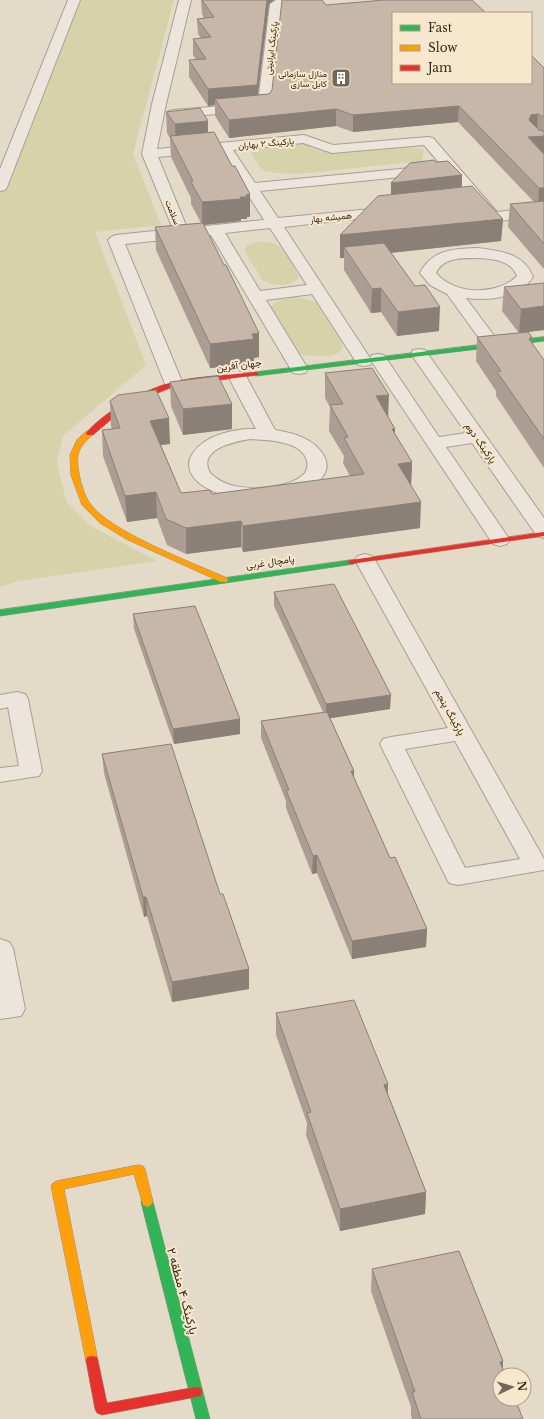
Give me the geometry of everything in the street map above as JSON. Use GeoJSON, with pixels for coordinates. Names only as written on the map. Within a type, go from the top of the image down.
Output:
{"type":"FeatureCollection","features":[{"type":"Feature","properties":{"kind":"street"},"geometry":{"type":"LineString","coordinates":[[0,187],[74,0]]}},
{"type":"Feature","properties":{"kind":"street"},"geometry":{"type":"LineString","coordinates":[[149,154],[158,110],[185,0]]}},
{"type":"Feature","properties":{"kind":"street","name":"پارکینگ ایرانیتی"},"geometry":{"type":"LineString","coordinates":[[158,110],[265,100],[276,4],[288,0]]}},
{"type":"Feature","properties":{"kind":"street","name":"پارکینگ ۲ بهاران"},"geometry":{"type":"LineString","coordinates":[[149,154],[304,139],[332,149],[428,141],[451,168]]}},
{"type":"Feature","properties":{"kind":"street"},"geometry":{"type":"LineString","coordinates":[[224,147],[317,289],[434,443],[500,540]]}},
{"type":"Feature","properties":{"kind":"street","name":"سلامت"},"geometry":{"type":"LineString","coordinates":[[149,154],[182,233],[116,240],[174,384]]}},
{"type":"Feature","properties":{"kind":"street"},"geometry":{"type":"LineString","coordinates":[[251,188],[451,168],[494,217],[544,212]]}},
{"type":"Feature","properties":{"kind":"street"},"geometry":{"type":"LineString","coordinates":[[464,203],[480,201]]}},
{"type":"Feature","properties":{"kind":"street","name":"همیشه بهار"},"geometry":{"type":"LineString","coordinates":[[182,233],[409,209]]}},
{"type":"Feature","properties":{"kind":"street"},"geometry":{"type":"LineString","coordinates":[[216,230],[299,369]]}},
{"type":"Feature","properties":{"kind":"street"},"geometry":{"type":"LineString","coordinates":[[452,290],[467,294],[483,294],[512,289],[521,284],[525,277],[524,270],[518,264],[507,258],[478,253],[448,256],[437,260],[430,266],[428,273],[431,280],[439,286],[452,290],[493,345]]}},
{"type":"Feature","properties":{"kind":"street"},"geometry":{"type":"LineString","coordinates":[[256,296],[317,289]]}},
{"type":"Feature","properties":{"kind":"street","name":"جهان آفرین"},"geometry":{"type":"LineString","coordinates":[[224,580],[129,537],[103,522],[85,503],[75,474],[74,456],[80,442],[117,410],[140,397],[174,384],[493,345],[530,347],[544,339]]}},
{"type":"Feature","properties":{"kind":"street","name":"پارکینگ دوم"},"geometry":{"type":"LineString","coordinates":[[419,354],[544,533]]}},
{"type":"Feature","properties":{"kind":"street"},"geometry":{"type":"LineString","coordinates":[[237,376],[268,435]]}},
{"type":"Feature","properties":{"kind":"street"},"geometry":{"type":"LineString","coordinates":[[244,435],[268,435],[285,438],[300,443],[311,450],[316,459],[316,468],[310,478],[299,485],[283,491],[246,493],[228,490],[213,484],[202,476],[197,467],[198,458],[205,449],[217,442],[244,435]]}},
{"type":"Feature","properties":{"kind":"street"},"geometry":{"type":"LineString","coordinates":[[434,443],[477,437]]}},
{"type":"Feature","properties":{"kind":"street","name":"پامچال غربی"},"geometry":{"type":"LineString","coordinates":[[0,613],[544,533]]}},
{"type":"Feature","properties":{"kind":"street","name":"پارکینگ پنجم"},"geometry":{"type":"LineString","coordinates":[[365,560],[462,733],[535,864],[458,877],[391,744],[462,733]]}},
{"type":"Feature","properties":{"kind":"street"},"geometry":{"type":"LineString","coordinates":[[0,702],[17,699],[31,771],[0,775]]}},
{"type":"Feature","properties":{"kind":"street"},"geometry":{"type":"LineString","coordinates":[[0,948],[12,1009],[0,1010]]}},
{"type":"Feature","properties":{"kind":"street","name":"پارکینگ ۴ منطقه ۲"},"geometry":{"type":"LineString","coordinates":[[196,1392],[102,1409],[57,1186],[139,1169],[203,1419]]}},
{"type":"Feature","properties":{"kind":"shaded area"},"geometry":{"type":"Polygon","coordinates":[[[69,0],[174,0],[133,154],[161,225],[95,232],[146,365],[63,436],[57,462],[66,501],[89,525],[157,561],[19,581],[0,587],[0,172],[69,0]]]}},
{"type":"Feature","properties":{"kind":"shaded area"},"geometry":{"type":"Polygon","coordinates":[[[303,143],[314,149],[339,153],[406,146],[424,150],[422,161],[298,174],[276,173],[262,170],[251,153],[258,147],[303,143]]]}},
{"type":"Feature","properties":{"kind":"shaded area"},"geometry":{"type":"Polygon","coordinates":[[[256,242],[273,243],[283,250],[299,277],[296,281],[277,285],[263,281],[245,252],[246,246],[256,242]]]}},
{"type":"Feature","properties":{"kind":"shaded area"},"geometry":{"type":"Polygon","coordinates":[[[293,297],[316,302],[342,343],[341,349],[338,353],[332,356],[316,356],[296,352],[271,311],[271,307],[278,300],[293,297]]]}},
{"type":"Feature","properties":{"kind":"building"},"geometry":{"type":"Polygon","coordinates":[[[202,0],[267,0],[257,85],[208,89],[189,60],[206,59],[193,39],[211,37],[197,19],[214,17],[202,0]]]}},
{"type":"Feature","properties":{"kind":"building","name":"منازل سازمانی کابل سازی"},"geometry":{"type":"Polygon","coordinates":[[[282,0],[322,0],[326,5],[384,0],[472,0],[485,12],[392,12],[392,84],[532,84],[532,56],[544,68],[544,117],[538,114],[531,115],[529,120],[539,130],[544,131],[544,136],[528,137],[544,154],[544,188],[539,188],[459,106],[353,115],[336,109],[229,120],[215,99],[269,94],[272,90],[282,0]]]}},
{"type":"Feature","properties":{"kind":"building"},"geometry":{"type":"Polygon","coordinates":[[[200,108],[208,121],[175,124],[166,112],[200,108]]]}},
{"type":"Feature","properties":{"kind":"building"},"geometry":{"type":"Polygon","coordinates":[[[214,132],[232,166],[235,166],[250,194],[246,195],[247,197],[240,197],[241,199],[202,202],[170,136],[214,132]]]}},
{"type":"Feature","properties":{"kind":"building"},"geometry":{"type":"Polygon","coordinates":[[[434,160],[436,162],[448,161],[462,175],[391,183],[410,163],[434,160]]]}},
{"type":"Feature","properties":{"kind":"building"},"geometry":{"type":"Polygon","coordinates":[[[472,186],[503,219],[340,235],[378,196],[472,186]]]}},
{"type":"Feature","properties":{"kind":"building"},"geometry":{"type":"Polygon","coordinates":[[[544,201],[544,244],[510,204],[544,201]]]}},
{"type":"Feature","properties":{"kind":"building"},"geometry":{"type":"Polygon","coordinates":[[[203,223],[224,265],[226,265],[259,333],[252,334],[254,339],[210,344],[155,227],[203,223]]]}},
{"type":"Feature","properties":{"kind":"building"},"geometry":{"type":"Polygon","coordinates":[[[384,243],[415,286],[425,285],[440,307],[398,312],[381,288],[372,289],[344,247],[384,243]]]}},
{"type":"Feature","properties":{"kind":"building"},"geometry":{"type":"Polygon","coordinates":[[[544,283],[544,306],[521,309],[504,287],[544,283]]]}},
{"type":"Feature","properties":{"kind":"building"},"geometry":{"type":"Polygon","coordinates":[[[528,332],[532,337],[529,339],[544,360],[544,439],[497,372],[501,371],[477,337],[528,332]]]}},
{"type":"Feature","properties":{"kind":"building"},"geometry":{"type":"Polygon","coordinates":[[[372,368],[389,395],[376,396],[395,429],[392,429],[412,462],[398,464],[421,502],[243,526],[241,521],[186,528],[166,519],[156,492],[125,496],[102,430],[120,428],[110,401],[118,395],[156,390],[169,418],[150,421],[181,493],[210,490],[212,494],[364,474],[344,438],[348,437],[330,405],[343,404],[325,373],[372,368]]]}},
{"type":"Feature","properties":{"kind":"building"},"geometry":{"type":"Polygon","coordinates":[[[218,376],[232,404],[183,409],[170,382],[218,376]]]}},
{"type":"Feature","properties":{"kind":"building"},"geometry":{"type":"Polygon","coordinates":[[[334,584],[391,695],[326,704],[274,592],[334,584]]]}},
{"type":"Feature","properties":{"kind":"building"},"geometry":{"type":"Polygon","coordinates":[[[195,606],[240,719],[173,729],[133,614],[195,606]]]}},
{"type":"Feature","properties":{"kind":"building"},"geometry":{"type":"Polygon","coordinates":[[[327,712],[354,771],[351,771],[390,858],[395,857],[427,929],[352,941],[317,855],[313,856],[286,790],[289,790],[261,721],[327,712]]]}},
{"type":"Feature","properties":{"kind":"building"},"geometry":{"type":"Polygon","coordinates":[[[171,744],[220,894],[223,894],[249,969],[172,982],[146,897],[143,897],[102,754],[171,744]]]}},
{"type":"Feature","properties":{"kind":"building"},"geometry":{"type":"Polygon","coordinates":[[[354,1000],[388,1084],[384,1085],[426,1192],[340,1209],[307,1113],[311,1112],[276,1013],[354,1000]]]}},
{"type":"Feature","properties":{"kind":"building"},"geometry":{"type":"Polygon","coordinates":[[[459,1251],[503,1361],[500,1362],[502,1367],[492,1367],[492,1407],[518,1407],[523,1419],[421,1419],[412,1392],[415,1392],[372,1269],[459,1251]]]}},
{"type":"Feature","properties":{"kind":"traffic: fast"},"geometry":{"type":"LineString","coordinates":[[256,374],[544,339]]}},
{"type":"Feature","properties":{"kind":"traffic: fast"},"geometry":{"type":"LineString","coordinates":[[0,613],[351,562]]}},
{"type":"Feature","properties":{"kind":"traffic: fast"},"geometry":{"type":"LineString","coordinates":[[147,1202],[203,1419]]}},
{"type":"Feature","properties":{"kind":"traffic: slow"},"geometry":{"type":"LineString","coordinates":[[90,433],[80,442],[74,455],[75,475],[85,503],[103,521],[129,537],[224,580]]}},
{"type":"Feature","properties":{"kind":"traffic: slow"},"geometry":{"type":"LineString","coordinates":[[92,1361],[57,1186],[139,1169],[147,1202]]}},
{"type":"Feature","properties":{"kind":"traffic: jam"},"geometry":{"type":"LineString","coordinates":[[90,433],[117,410],[140,397],[174,384],[256,374]]}},
{"type":"Feature","properties":{"kind":"traffic: jam"},"geometry":{"type":"LineString","coordinates":[[351,562],[544,534]]}},
{"type":"Feature","properties":{"kind":"traffic: jam"},"geometry":{"type":"LineString","coordinates":[[92,1361],[102,1409],[196,1392]]}},
{"type":"Feature","properties":{"kind":"place","name":"منازل سازمانی کابل سازی"},"geometry":{"type":"Point","coordinates":[341,78]}}]}
